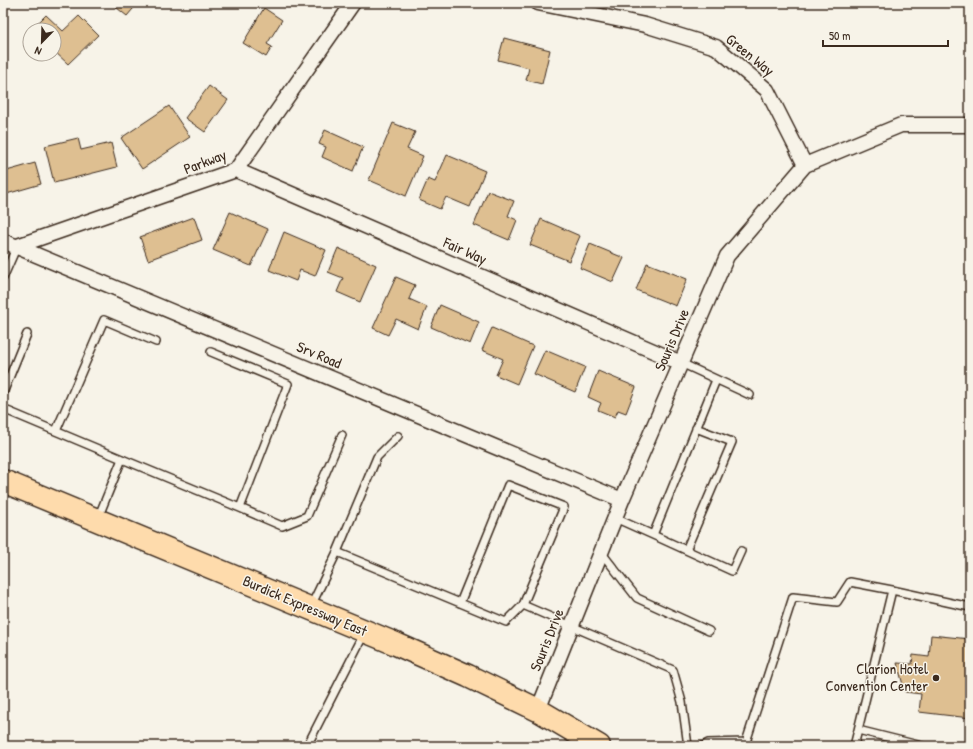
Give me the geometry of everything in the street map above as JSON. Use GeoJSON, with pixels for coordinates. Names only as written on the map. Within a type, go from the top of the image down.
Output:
{"type":"FeatureCollection","features":[{"type":"Feature","properties":{"kind":"main road","name":"Burdick Expressway East"},"geometry":{"type":"LineString","coordinates":[[3,481],[365,631],[468,676],[538,710],[599,746]]}},
{"type":"Feature","properties":{"kind":"street","name":"Parkway"},"geometry":{"type":"LineString","coordinates":[[17,246],[236,170],[353,3]]}},
{"type":"Feature","properties":{"kind":"street","name":"Green Way"},"geometry":{"type":"LineString","coordinates":[[538,3],[645,25],[716,47],[767,90],[805,165]]}},
{"type":"Feature","properties":{"kind":"street","name":"Souris Drive"},"geometry":{"type":"LineString","coordinates":[[538,710],[622,500],[727,256],[805,165],[901,125],[970,125]]}},
{"type":"Feature","properties":{"kind":"street","name":"Fair Way"},"geometry":{"type":"LineString","coordinates":[[236,170],[681,363]]}},
{"type":"Feature","properties":{"kind":"street","name":"Srv Road"},"geometry":{"type":"LineString","coordinates":[[3,241],[622,500]]}},
{"type":"Feature","properties":{"kind":"lane"},"geometry":{"type":"LineString","coordinates":[[3,278],[17,246]]}},
{"type":"Feature","properties":{"kind":"lane"},"geometry":{"type":"LineString","coordinates":[[56,431],[104,320],[156,342]]}},
{"type":"Feature","properties":{"kind":"lane"},"geometry":{"type":"LineString","coordinates":[[3,393],[27,334]]}},
{"type":"Feature","properties":{"kind":"lane"},"geometry":{"type":"LineString","coordinates":[[211,352],[288,384],[240,508]]}},
{"type":"Feature","properties":{"kind":"lane"},"geometry":{"type":"LineString","coordinates":[[681,363],[750,395]]}},
{"type":"Feature","properties":{"kind":"lane"},"geometry":{"type":"LineString","coordinates":[[653,535],[716,380]]}},
{"type":"Feature","properties":{"kind":"lane"},"geometry":{"type":"LineString","coordinates":[[3,409],[282,526],[307,516],[342,435]]}},
{"type":"Feature","properties":{"kind":"lane"},"geometry":{"type":"LineString","coordinates":[[686,550],[732,442],[696,428]]}},
{"type":"Feature","properties":{"kind":"lane"},"geometry":{"type":"LineString","coordinates":[[310,608],[337,552],[377,457],[398,436]]}},
{"type":"Feature","properties":{"kind":"lane"},"geometry":{"type":"LineString","coordinates":[[97,520],[122,459]]}},
{"type":"Feature","properties":{"kind":"lane"},"geometry":{"type":"LineString","coordinates":[[337,552],[460,603],[506,622],[523,605],[564,507],[508,485],[460,603]]}},
{"type":"Feature","properties":{"kind":"lane"},"geometry":{"type":"LineString","coordinates":[[615,518],[732,571],[741,551]]}},
{"type":"Feature","properties":{"kind":"lane"},"geometry":{"type":"LineString","coordinates":[[601,552],[637,598],[709,631]]}},
{"type":"Feature","properties":{"kind":"lane"},"geometry":{"type":"LineString","coordinates":[[703,746],[708,743],[749,744],[793,596],[837,602],[850,582],[970,607]]}},
{"type":"Feature","properties":{"kind":"lane"},"geometry":{"type":"LineString","coordinates":[[854,746],[892,590]]}},
{"type":"Feature","properties":{"kind":"lane"},"geometry":{"type":"LineString","coordinates":[[523,605],[673,670],[682,702],[688,746]]}},
{"type":"Feature","properties":{"kind":"lane"},"geometry":{"type":"LineString","coordinates":[[307,746],[365,631]]}},
{"type":"Feature","properties":{"kind":"lane"},"geometry":{"type":"LineString","coordinates":[[858,730],[922,746]]}},
{"type":"Feature","properties":{"kind":"building"},"geometry":{"type":"Polygon","coordinates":[[[138,3],[127,16],[112,4],[138,3]]]}},
{"type":"Feature","properties":{"kind":"building"},"geometry":{"type":"Polygon","coordinates":[[[264,8],[282,20],[267,44],[272,47],[266,57],[243,43],[264,8]]]}},
{"type":"Feature","properties":{"kind":"building"},"geometry":{"type":"Polygon","coordinates":[[[46,15],[53,22],[39,22],[46,15]]]}},
{"type":"Feature","properties":{"kind":"building"},"geometry":{"type":"Polygon","coordinates":[[[79,16],[98,35],[68,64],[62,58],[62,30],[63,31],[79,16]]]}},
{"type":"Feature","properties":{"kind":"building"},"geometry":{"type":"Polygon","coordinates":[[[504,38],[550,50],[542,84],[526,80],[529,68],[498,60],[504,38]]]}},
{"type":"Feature","properties":{"kind":"building"},"geometry":{"type":"Polygon","coordinates":[[[209,86],[228,100],[205,132],[185,118],[209,86]]]}},
{"type":"Feature","properties":{"kind":"building"},"geometry":{"type":"Polygon","coordinates":[[[169,106],[190,137],[142,169],[121,138],[169,106]]]}},
{"type":"Feature","properties":{"kind":"building"},"geometry":{"type":"Polygon","coordinates":[[[393,123],[415,132],[407,149],[423,156],[406,196],[369,180],[393,123]]]}},
{"type":"Feature","properties":{"kind":"building"},"geometry":{"type":"Polygon","coordinates":[[[325,130],[363,147],[353,171],[322,157],[326,147],[319,144],[325,130]]]}},
{"type":"Feature","properties":{"kind":"building"},"geometry":{"type":"Polygon","coordinates":[[[78,138],[81,150],[111,143],[117,167],[54,183],[45,146],[78,138]]]}},
{"type":"Feature","properties":{"kind":"building"},"geometry":{"type":"Polygon","coordinates":[[[447,155],[485,171],[470,207],[446,197],[440,209],[419,200],[428,179],[435,182],[447,155]]]}},
{"type":"Feature","properties":{"kind":"building"},"geometry":{"type":"Polygon","coordinates":[[[35,163],[41,184],[3,195],[3,172],[35,163]]]}},
{"type":"Feature","properties":{"kind":"building"},"geometry":{"type":"Polygon","coordinates":[[[488,191],[514,201],[508,216],[517,220],[509,240],[474,225],[488,191]]]}},
{"type":"Feature","properties":{"kind":"building"},"geometry":{"type":"Polygon","coordinates":[[[230,212],[268,229],[251,266],[213,250],[230,212]]]}},
{"type":"Feature","properties":{"kind":"building"},"geometry":{"type":"Polygon","coordinates":[[[194,217],[202,240],[148,260],[140,237],[194,217]]]}},
{"type":"Feature","properties":{"kind":"building"},"geometry":{"type":"Polygon","coordinates":[[[541,219],[580,236],[569,261],[530,245],[541,219]]]}},
{"type":"Feature","properties":{"kind":"building"},"geometry":{"type":"Polygon","coordinates":[[[284,232],[326,250],[315,276],[300,270],[296,281],[269,270],[284,232]]]}},
{"type":"Feature","properties":{"kind":"building"},"geometry":{"type":"Polygon","coordinates":[[[590,244],[624,258],[613,282],[580,268],[590,244]]]}},
{"type":"Feature","properties":{"kind":"building"},"geometry":{"type":"Polygon","coordinates":[[[338,248],[376,265],[360,302],[337,292],[343,278],[328,272],[338,248]]]}},
{"type":"Feature","properties":{"kind":"building"},"geometry":{"type":"Polygon","coordinates":[[[647,263],[687,279],[676,306],[636,290],[647,263]]]}},
{"type":"Feature","properties":{"kind":"building"},"geometry":{"type":"Polygon","coordinates":[[[396,277],[415,285],[409,299],[427,307],[418,329],[396,319],[388,335],[373,328],[396,277]]]}},
{"type":"Feature","properties":{"kind":"building"},"geometry":{"type":"Polygon","coordinates":[[[440,305],[479,322],[470,344],[431,327],[440,305]]]}},
{"type":"Feature","properties":{"kind":"building"},"geometry":{"type":"Polygon","coordinates":[[[492,328],[533,346],[517,384],[496,375],[503,359],[482,350],[492,328]]]}},
{"type":"Feature","properties":{"kind":"building"},"geometry":{"type":"Polygon","coordinates":[[[545,350],[585,367],[575,392],[534,374],[545,350]]]}},
{"type":"Feature","properties":{"kind":"building"},"geometry":{"type":"Polygon","coordinates":[[[598,371],[636,387],[626,413],[618,410],[615,417],[598,410],[601,403],[588,397],[598,371]]]}},
{"type":"Feature","properties":{"kind":"building","name":"Clarion Hotel Convention Center"},"geometry":{"type":"Polygon","coordinates":[[[931,635],[970,639],[970,718],[919,712],[921,694],[905,692],[897,663],[912,664],[913,655],[929,657],[931,635]]]}},
{"type":"Feature","properties":{"kind":"place","name":"Clarion Hotel Convention Center"},"geometry":{"type":"Point","coordinates":[936,678]}}]}
